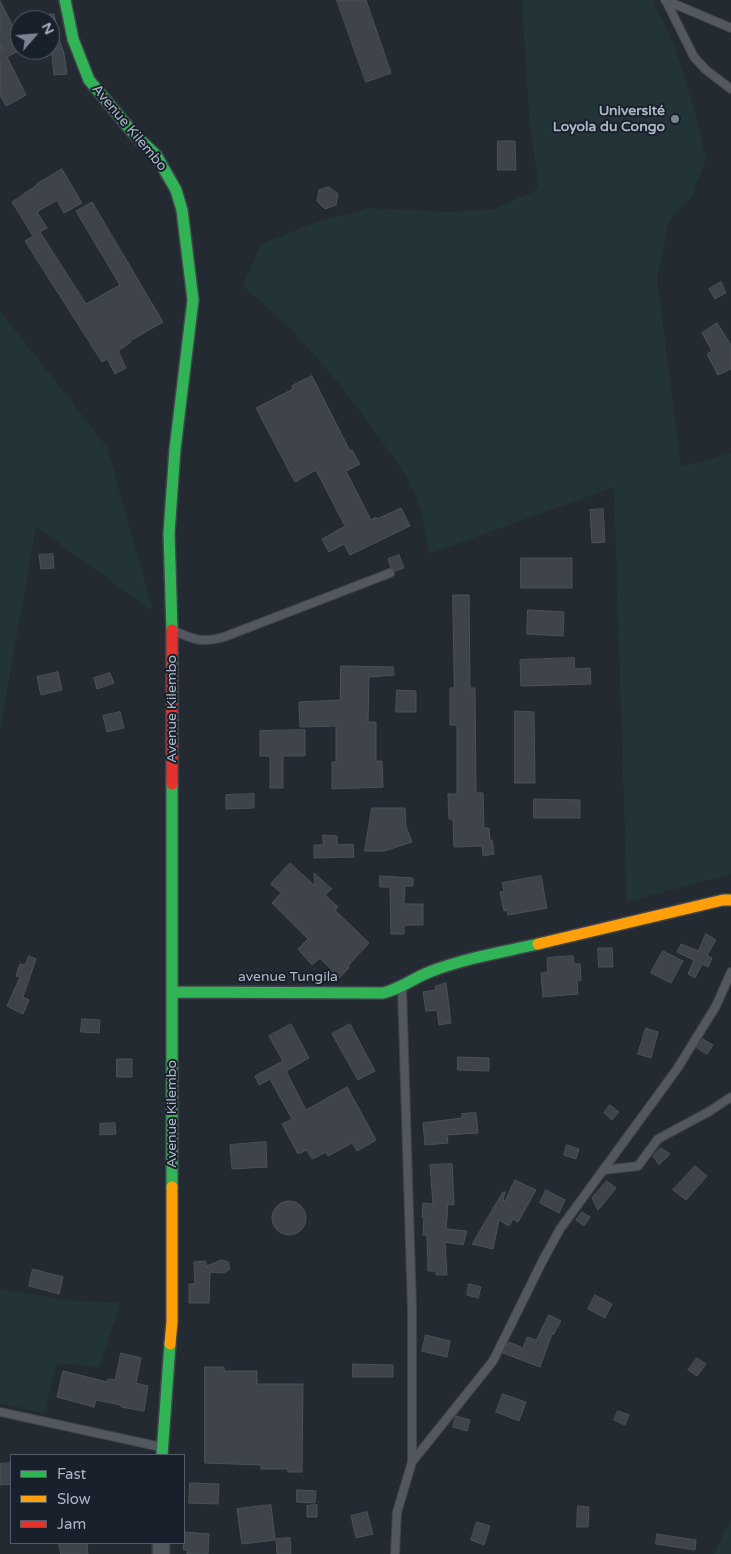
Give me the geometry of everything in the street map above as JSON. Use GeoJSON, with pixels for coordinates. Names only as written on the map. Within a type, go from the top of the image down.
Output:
{"type":"FeatureCollection","features":[{"type":"Feature","properties":{"kind":"street","name":"Avenue Kilembo"},"geometry":{"type":"LineString","coordinates":[[65,0],[73,39],[89,80],[134,134],[156,155],[176,190],[182,210],[192,300],[186,366],[174,449],[169,533],[172,630],[172,1322],[163,1451]]}},
{"type":"Feature","properties":{"kind":"street","name":"avenue Tungila"},"geometry":{"type":"LineString","coordinates":[[172,992],[383,993],[402,987],[431,971],[455,963],[723,900],[731,900]]}},
{"type":"Feature","properties":{"kind":"lane"},"geometry":{"type":"LineString","coordinates":[[665,1],[731,28]]}},
{"type":"Feature","properties":{"kind":"lane"},"geometry":{"type":"LineString","coordinates":[[665,1],[694,57],[706,70],[731,89]]}},
{"type":"Feature","properties":{"kind":"lane"},"geometry":{"type":"LineString","coordinates":[[172,630],[194,640],[208,641],[224,637],[390,573]]}},
{"type":"Feature","properties":{"kind":"lane"},"geometry":{"type":"LineString","coordinates":[[412,1462],[493,1361],[560,1229],[677,1069],[716,1006],[731,972]]}},
{"type":"Feature","properties":{"kind":"lane"},"geometry":{"type":"LineString","coordinates":[[395,1554],[398,1512],[412,1462],[412,1289],[402,987]]}},
{"type":"Feature","properties":{"kind":"lane"},"geometry":{"type":"LineString","coordinates":[[604,1170],[638,1166],[658,1139],[710,1111],[731,1097]]}},
{"type":"Feature","properties":{"kind":"lane"},"geometry":{"type":"LineString","coordinates":[[0,1412],[163,1451]]}},
{"type":"Feature","properties":{"kind":"shaded area"},"geometry":{"type":"Polygon","coordinates":[[[525,0],[652,0],[675,47],[695,113],[706,159],[692,197],[669,221],[657,279],[681,467],[731,453],[731,874],[627,902],[614,487],[429,554],[420,510],[410,484],[400,467],[366,419],[317,358],[281,320],[243,286],[261,245],[308,225],[367,208],[449,212],[494,209],[539,189],[530,125],[522,6],[525,0]]]}},
{"type":"Feature","properties":{"kind":"shaded area"},"geometry":{"type":"Polygon","coordinates":[[[0,311],[107,447],[153,611],[36,527],[0,730],[0,311]]]}},
{"type":"Feature","properties":{"kind":"shaded area"},"geometry":{"type":"Polygon","coordinates":[[[0,1289],[63,1300],[121,1303],[99,1367],[57,1363],[44,1413],[0,1403],[0,1289]]]}},
{"type":"Feature","properties":{"kind":"shaded area"},"geometry":{"type":"Polygon","coordinates":[[[731,1519],[731,1554],[714,1554],[731,1519]]]}},
{"type":"Feature","properties":{"kind":"building"},"geometry":{"type":"Polygon","coordinates":[[[337,0],[366,0],[391,73],[366,82],[337,0]]]}},
{"type":"Feature","properties":{"kind":"building"},"geometry":{"type":"Polygon","coordinates":[[[0,1],[10,20],[10,55],[7,57],[26,95],[6,106],[0,95],[0,1]]]}},
{"type":"Feature","properties":{"kind":"building"},"geometry":{"type":"Polygon","coordinates":[[[60,42],[64,53],[67,74],[54,75],[52,60],[60,60],[60,42]]]}},
{"type":"Feature","properties":{"kind":"building"},"geometry":{"type":"Polygon","coordinates":[[[498,141],[515,141],[516,170],[498,170],[498,141]]]}},
{"type":"Feature","properties":{"kind":"building"},"geometry":{"type":"Polygon","coordinates":[[[62,169],[82,203],[64,213],[57,200],[37,212],[47,228],[40,232],[86,304],[120,285],[76,211],[92,202],[163,322],[130,341],[118,351],[126,368],[115,374],[107,359],[102,362],[25,241],[33,236],[12,202],[62,169]]]}},
{"type":"Feature","properties":{"kind":"building"},"geometry":{"type":"Polygon","coordinates":[[[329,187],[338,194],[336,205],[325,209],[317,201],[319,190],[329,187]]]}},
{"type":"Feature","properties":{"kind":"building"},"geometry":{"type":"Polygon","coordinates":[[[721,282],[726,293],[715,299],[709,289],[721,282]]]}},
{"type":"Feature","properties":{"kind":"building"},"geometry":{"type":"Polygon","coordinates":[[[717,323],[731,345],[731,369],[718,375],[707,354],[712,351],[702,333],[717,323]]]}},
{"type":"Feature","properties":{"kind":"building"},"geometry":{"type":"Polygon","coordinates":[[[312,376],[350,451],[352,450],[360,464],[346,471],[371,520],[401,508],[410,526],[350,555],[344,544],[329,552],[322,539],[345,526],[316,470],[295,482],[256,408],[293,389],[292,386],[312,376]]]}},
{"type":"Feature","properties":{"kind":"building"},"geometry":{"type":"Polygon","coordinates":[[[603,509],[605,542],[592,543],[590,510],[603,509]]]}},
{"type":"Feature","properties":{"kind":"building"},"geometry":{"type":"Polygon","coordinates":[[[53,554],[54,568],[41,569],[39,555],[53,554]]]}},
{"type":"Feature","properties":{"kind":"building"},"geometry":{"type":"Polygon","coordinates":[[[399,555],[404,568],[395,571],[391,568],[388,559],[399,555]]]}},
{"type":"Feature","properties":{"kind":"building"},"geometry":{"type":"Polygon","coordinates":[[[521,558],[572,558],[572,588],[521,588],[521,558]]]}},
{"type":"Feature","properties":{"kind":"building"},"geometry":{"type":"Polygon","coordinates":[[[453,595],[469,595],[470,688],[475,688],[476,793],[483,793],[484,828],[489,828],[494,854],[483,856],[482,846],[454,847],[453,819],[449,819],[448,794],[457,794],[457,725],[450,725],[450,688],[454,688],[453,595]]]}},
{"type":"Feature","properties":{"kind":"building"},"geometry":{"type":"Polygon","coordinates":[[[528,610],[564,612],[563,636],[527,634],[528,610]]]}},
{"type":"Feature","properties":{"kind":"building"},"geometry":{"type":"Polygon","coordinates":[[[574,658],[575,669],[590,668],[591,684],[521,686],[520,660],[574,658]]]}},
{"type":"Feature","properties":{"kind":"building"},"geometry":{"type":"Polygon","coordinates":[[[341,666],[393,667],[394,675],[369,677],[368,722],[376,722],[376,761],[382,761],[383,787],[332,789],[332,762],[336,762],[336,726],[300,727],[299,702],[340,700],[341,666]]]}},
{"type":"Feature","properties":{"kind":"building"},"geometry":{"type":"Polygon","coordinates":[[[58,672],[62,690],[41,695],[37,677],[58,672]]]}},
{"type":"Feature","properties":{"kind":"building"},"geometry":{"type":"Polygon","coordinates":[[[110,673],[114,683],[97,689],[94,678],[110,673]]]}},
{"type":"Feature","properties":{"kind":"building"},"geometry":{"type":"Polygon","coordinates":[[[397,690],[416,691],[416,712],[396,712],[397,690]]]}},
{"type":"Feature","properties":{"kind":"building"},"geometry":{"type":"Polygon","coordinates":[[[515,711],[534,712],[535,783],[515,783],[515,711]]]}},
{"type":"Feature","properties":{"kind":"building"},"geometry":{"type":"Polygon","coordinates":[[[120,712],[124,728],[107,732],[103,716],[120,712]]]}},
{"type":"Feature","properties":{"kind":"building"},"geometry":{"type":"Polygon","coordinates":[[[305,730],[305,756],[283,756],[283,788],[270,788],[270,756],[260,756],[260,731],[305,730]]]}},
{"type":"Feature","properties":{"kind":"building"},"geometry":{"type":"Polygon","coordinates":[[[254,794],[254,808],[226,809],[226,795],[254,794]]]}},
{"type":"Feature","properties":{"kind":"building"},"geometry":{"type":"Polygon","coordinates":[[[534,799],[580,800],[580,818],[534,818],[534,799]]]}},
{"type":"Feature","properties":{"kind":"building"},"geometry":{"type":"Polygon","coordinates":[[[372,808],[405,808],[406,827],[412,842],[384,851],[365,851],[372,808]]]}},
{"type":"Feature","properties":{"kind":"building"},"geometry":{"type":"Polygon","coordinates":[[[323,835],[337,836],[337,845],[353,844],[354,857],[314,858],[314,845],[323,845],[323,835]]]}},
{"type":"Feature","properties":{"kind":"building"},"geometry":{"type":"Polygon","coordinates":[[[290,863],[315,886],[314,873],[332,889],[325,895],[338,907],[335,910],[369,943],[339,978],[320,958],[312,965],[298,949],[308,939],[272,903],[281,893],[271,884],[290,863]]]}},
{"type":"Feature","properties":{"kind":"building"},"geometry":{"type":"Polygon","coordinates":[[[380,876],[413,878],[413,886],[405,886],[404,904],[423,904],[423,925],[404,925],[404,934],[391,934],[390,887],[380,887],[380,876]]]}},
{"type":"Feature","properties":{"kind":"building"},"geometry":{"type":"Polygon","coordinates":[[[541,876],[547,908],[508,915],[507,910],[504,911],[500,892],[504,891],[502,883],[541,876]]]}},
{"type":"Feature","properties":{"kind":"building"},"geometry":{"type":"Polygon","coordinates":[[[706,934],[716,940],[707,955],[712,958],[708,967],[702,964],[695,978],[688,974],[694,960],[677,952],[681,944],[698,951],[706,934]]]}},
{"type":"Feature","properties":{"kind":"building"},"geometry":{"type":"Polygon","coordinates":[[[598,948],[612,948],[613,967],[599,967],[598,948]]]}},
{"type":"Feature","properties":{"kind":"building"},"geometry":{"type":"Polygon","coordinates":[[[663,951],[683,961],[671,983],[651,973],[663,951]]]}},
{"type":"Feature","properties":{"kind":"building"},"geometry":{"type":"Polygon","coordinates":[[[29,956],[36,959],[23,997],[29,1000],[23,1014],[7,1006],[20,977],[16,976],[20,964],[25,965],[29,956]]]}},
{"type":"Feature","properties":{"kind":"building"},"geometry":{"type":"Polygon","coordinates":[[[573,956],[574,964],[580,964],[581,980],[577,981],[578,994],[543,997],[541,973],[548,972],[547,958],[573,956]]]}},
{"type":"Feature","properties":{"kind":"building"},"geometry":{"type":"Polygon","coordinates":[[[446,983],[451,1023],[439,1025],[437,1010],[426,1011],[423,992],[436,990],[435,987],[446,983]]]}},
{"type":"Feature","properties":{"kind":"building"},"geometry":{"type":"Polygon","coordinates":[[[82,1019],[100,1020],[99,1033],[81,1032],[82,1019]]]}},
{"type":"Feature","properties":{"kind":"building"},"geometry":{"type":"Polygon","coordinates":[[[291,1024],[309,1058],[286,1071],[306,1110],[347,1087],[376,1140],[357,1151],[352,1143],[328,1156],[326,1152],[312,1159],[307,1150],[298,1154],[282,1124],[292,1119],[270,1079],[259,1085],[255,1076],[283,1061],[269,1036],[291,1024]]]}},
{"type":"Feature","properties":{"kind":"building"},"geometry":{"type":"Polygon","coordinates":[[[350,1024],[375,1071],[358,1080],[332,1034],[350,1024]]]}},
{"type":"Feature","properties":{"kind":"building"},"geometry":{"type":"Polygon","coordinates":[[[646,1028],[658,1032],[651,1058],[638,1054],[646,1028]]]}},
{"type":"Feature","properties":{"kind":"building"},"geometry":{"type":"Polygon","coordinates":[[[703,1039],[713,1045],[707,1054],[697,1048],[703,1039]]]}},
{"type":"Feature","properties":{"kind":"building"},"geometry":{"type":"Polygon","coordinates":[[[458,1057],[489,1058],[489,1071],[458,1070],[458,1057]]]}},
{"type":"Feature","properties":{"kind":"building"},"geometry":{"type":"Polygon","coordinates":[[[117,1059],[132,1059],[132,1077],[117,1077],[117,1059]]]}},
{"type":"Feature","properties":{"kind":"building"},"geometry":{"type":"Polygon","coordinates":[[[610,1105],[619,1112],[612,1120],[604,1113],[610,1105]]]}},
{"type":"Feature","properties":{"kind":"building"},"geometry":{"type":"Polygon","coordinates":[[[476,1113],[478,1133],[447,1135],[448,1143],[425,1145],[423,1123],[462,1118],[462,1114],[476,1113]]]}},
{"type":"Feature","properties":{"kind":"building"},"geometry":{"type":"Polygon","coordinates":[[[115,1123],[116,1134],[100,1135],[100,1124],[115,1123]]]}},
{"type":"Feature","properties":{"kind":"building"},"geometry":{"type":"Polygon","coordinates":[[[266,1142],[267,1167],[232,1169],[230,1145],[266,1142]]]}},
{"type":"Feature","properties":{"kind":"building"},"geometry":{"type":"Polygon","coordinates":[[[567,1145],[579,1149],[576,1159],[564,1155],[567,1145]]]}},
{"type":"Feature","properties":{"kind":"building"},"geometry":{"type":"Polygon","coordinates":[[[661,1148],[670,1154],[659,1165],[653,1156],[661,1148]]]}},
{"type":"Feature","properties":{"kind":"building"},"geometry":{"type":"Polygon","coordinates":[[[452,1164],[454,1205],[448,1204],[446,1229],[467,1231],[463,1245],[445,1242],[447,1275],[436,1275],[436,1271],[428,1271],[427,1235],[423,1235],[423,1203],[433,1204],[430,1165],[452,1164]]]}},
{"type":"Feature","properties":{"kind":"building"},"geometry":{"type":"Polygon","coordinates":[[[695,1166],[707,1176],[686,1200],[673,1190],[695,1166]]]}},
{"type":"Feature","properties":{"kind":"building"},"geometry":{"type":"Polygon","coordinates":[[[515,1180],[536,1190],[518,1222],[513,1219],[509,1226],[499,1220],[493,1249],[472,1244],[503,1192],[505,1192],[503,1200],[505,1201],[515,1180]]]}},
{"type":"Feature","properties":{"kind":"building"},"geometry":{"type":"Polygon","coordinates":[[[607,1181],[616,1188],[598,1210],[592,1198],[607,1181]]]}},
{"type":"Feature","properties":{"kind":"building"},"geometry":{"type":"Polygon","coordinates":[[[546,1190],[565,1200],[559,1213],[540,1203],[546,1190]]]}},
{"type":"Feature","properties":{"kind":"building"},"geometry":{"type":"Polygon","coordinates":[[[289,1201],[296,1202],[301,1206],[305,1211],[305,1225],[301,1230],[296,1234],[289,1235],[282,1234],[277,1230],[273,1225],[272,1218],[273,1211],[277,1206],[282,1202],[289,1201]]]}},
{"type":"Feature","properties":{"kind":"building"},"geometry":{"type":"Polygon","coordinates":[[[582,1212],[590,1217],[584,1226],[576,1220],[582,1212]]]}},
{"type":"Feature","properties":{"kind":"building"},"geometry":{"type":"Polygon","coordinates":[[[222,1260],[228,1262],[230,1269],[224,1273],[210,1272],[209,1303],[189,1303],[189,1284],[195,1284],[194,1262],[206,1261],[206,1266],[222,1260]]]}},
{"type":"Feature","properties":{"kind":"building"},"geometry":{"type":"Polygon","coordinates":[[[33,1269],[63,1277],[59,1294],[29,1286],[33,1269]]]}},
{"type":"Feature","properties":{"kind":"building"},"geometry":{"type":"Polygon","coordinates":[[[469,1284],[481,1287],[478,1298],[467,1295],[469,1284]]]}},
{"type":"Feature","properties":{"kind":"building"},"geometry":{"type":"Polygon","coordinates":[[[595,1295],[612,1304],[605,1318],[588,1309],[595,1295]]]}},
{"type":"Feature","properties":{"kind":"building"},"geometry":{"type":"Polygon","coordinates":[[[549,1315],[561,1321],[552,1334],[540,1367],[503,1353],[509,1342],[523,1348],[527,1337],[536,1340],[549,1315]]]}},
{"type":"Feature","properties":{"kind":"building"},"geometry":{"type":"Polygon","coordinates":[[[426,1335],[450,1341],[447,1357],[422,1351],[426,1335]]]}},
{"type":"Feature","properties":{"kind":"building"},"geometry":{"type":"Polygon","coordinates":[[[121,1353],[141,1358],[136,1383],[148,1386],[144,1411],[96,1400],[94,1407],[57,1397],[63,1371],[107,1382],[108,1379],[115,1380],[121,1353]]]}},
{"type":"Feature","properties":{"kind":"building"},"geometry":{"type":"Polygon","coordinates":[[[697,1358],[706,1364],[697,1376],[688,1370],[697,1358]]]}},
{"type":"Feature","properties":{"kind":"building"},"geometry":{"type":"Polygon","coordinates":[[[353,1364],[393,1365],[393,1377],[353,1377],[353,1364]]]}},
{"type":"Feature","properties":{"kind":"building"},"geometry":{"type":"Polygon","coordinates":[[[205,1367],[224,1367],[224,1371],[257,1371],[257,1384],[303,1384],[302,1472],[288,1472],[288,1469],[261,1469],[261,1465],[205,1463],[205,1367]]]}},
{"type":"Feature","properties":{"kind":"building"},"geometry":{"type":"Polygon","coordinates":[[[503,1394],[526,1402],[519,1421],[496,1412],[503,1394]]]}},
{"type":"Feature","properties":{"kind":"building"},"geometry":{"type":"Polygon","coordinates":[[[618,1411],[629,1415],[625,1425],[614,1420],[618,1411]]]}},
{"type":"Feature","properties":{"kind":"building"},"geometry":{"type":"Polygon","coordinates":[[[456,1416],[470,1420],[467,1431],[453,1427],[456,1416]]]}},
{"type":"Feature","properties":{"kind":"building"},"geometry":{"type":"Polygon","coordinates":[[[10,1463],[10,1484],[0,1485],[0,1464],[10,1463]]]}},
{"type":"Feature","properties":{"kind":"building"},"geometry":{"type":"Polygon","coordinates":[[[190,1483],[219,1484],[218,1504],[189,1503],[190,1483]]]}},
{"type":"Feature","properties":{"kind":"building"},"geometry":{"type":"Polygon","coordinates":[[[297,1490],[316,1491],[315,1503],[297,1502],[297,1490]]]}},
{"type":"Feature","properties":{"kind":"building"},"geometry":{"type":"Polygon","coordinates":[[[271,1505],[275,1540],[242,1544],[237,1509],[271,1505]]]}},
{"type":"Feature","properties":{"kind":"building"},"geometry":{"type":"Polygon","coordinates":[[[317,1505],[317,1517],[307,1517],[307,1506],[317,1505]]]}},
{"type":"Feature","properties":{"kind":"building"},"geometry":{"type":"Polygon","coordinates":[[[578,1506],[589,1507],[588,1527],[577,1527],[578,1506]]]}},
{"type":"Feature","properties":{"kind":"building"},"geometry":{"type":"Polygon","coordinates":[[[367,1512],[373,1534],[356,1538],[351,1516],[367,1512]]]}},
{"type":"Feature","properties":{"kind":"building"},"geometry":{"type":"Polygon","coordinates":[[[477,1522],[490,1526],[484,1545],[471,1540],[477,1522]]]}},
{"type":"Feature","properties":{"kind":"building"},"geometry":{"type":"Polygon","coordinates":[[[185,1532],[209,1534],[208,1554],[187,1554],[187,1550],[184,1550],[185,1532]]]}},
{"type":"Feature","properties":{"kind":"building"},"geometry":{"type":"Polygon","coordinates":[[[657,1534],[696,1540],[695,1550],[656,1544],[657,1534]]]}},
{"type":"Feature","properties":{"kind":"building"},"geometry":{"type":"Polygon","coordinates":[[[290,1538],[291,1554],[277,1554],[276,1539],[290,1538]]]}},
{"type":"Feature","properties":{"kind":"building"},"geometry":{"type":"Polygon","coordinates":[[[59,1544],[87,1544],[88,1554],[61,1554],[59,1544]]]}},
{"type":"Feature","properties":{"kind":"traffic: fast"},"geometry":{"type":"LineString","coordinates":[[65,0],[73,39],[89,80],[134,134],[156,155],[176,190],[182,210],[193,300],[175,449],[169,533],[172,630]]}},
{"type":"Feature","properties":{"kind":"traffic: fast"},"geometry":{"type":"LineString","coordinates":[[172,784],[172,1187]]}},
{"type":"Feature","properties":{"kind":"traffic: fast"},"geometry":{"type":"LineString","coordinates":[[172,992],[383,993],[396,989],[445,966],[538,944]]}},
{"type":"Feature","properties":{"kind":"traffic: fast"},"geometry":{"type":"LineString","coordinates":[[162,1454],[170,1344]]}},
{"type":"Feature","properties":{"kind":"traffic: slow"},"geometry":{"type":"LineString","coordinates":[[538,944],[723,900],[731,900]]}},
{"type":"Feature","properties":{"kind":"traffic: slow"},"geometry":{"type":"LineString","coordinates":[[170,1344],[172,1322],[172,1187]]}},
{"type":"Feature","properties":{"kind":"traffic: jam"},"geometry":{"type":"LineString","coordinates":[[172,630],[172,784]]}},
{"type":"Feature","properties":{"kind":"place","name":"Université Loyola du Congo"},"geometry":{"type":"Point","coordinates":[675,119]}}]}
